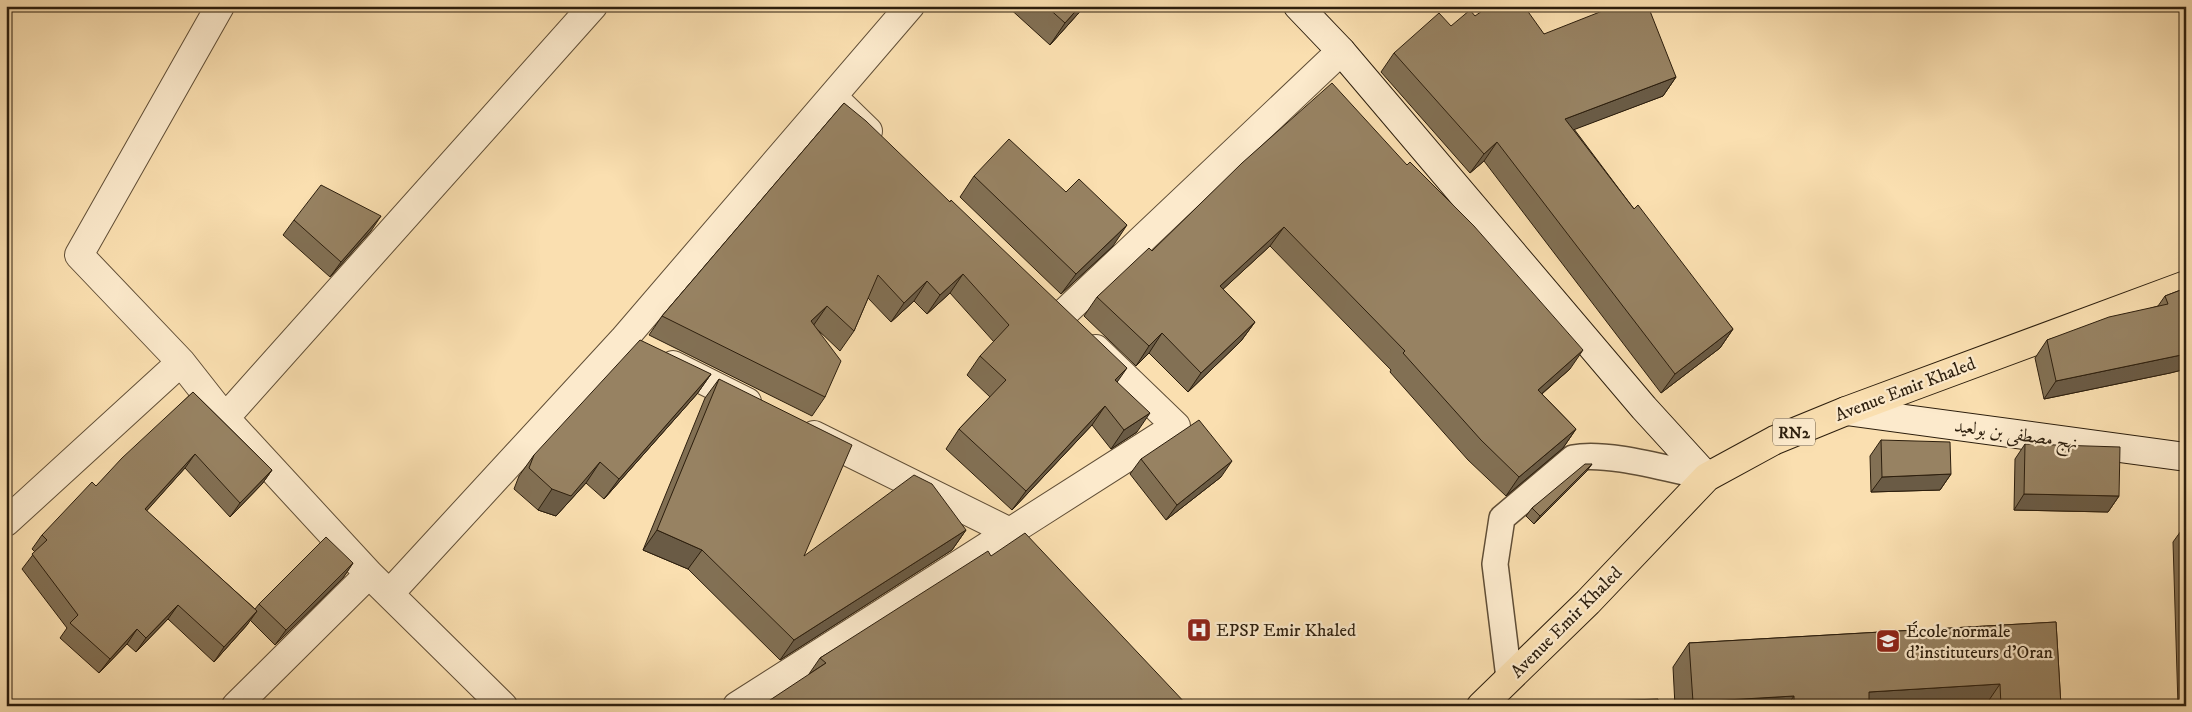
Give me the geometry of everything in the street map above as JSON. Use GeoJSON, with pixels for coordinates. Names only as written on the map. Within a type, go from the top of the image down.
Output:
{"type":"FeatureCollection","features":[{"type":"Feature","properties":{"kind":"main road","name":"Avenue Emir Khaled"},"geometry":{"type":"LineString","coordinates":[[1494,696],[1588,602],[1707,477],[1775,440],[1846,411],[2186,285]]}},
{"type":"Feature","properties":{"kind":"street"},"geometry":{"type":"LineString","coordinates":[[220,6],[79,255],[180,362],[225,418],[370,574],[504,706]]}},
{"type":"Feature","properties":{"kind":"street"},"geometry":{"type":"LineString","coordinates":[[225,418],[593,6]]}},
{"type":"Feature","properties":{"kind":"street"},"geometry":{"type":"LineString","coordinates":[[390,593],[623,340],[834,97],[910,6]]}},
{"type":"Feature","properties":{"kind":"street"},"geometry":{"type":"LineString","coordinates":[[1298,6],[1340,51],[1644,408],[1707,477]]}},
{"type":"Feature","properties":{"kind":"street"},"geometry":{"type":"LineString","coordinates":[[738,706],[1176,426],[1054,309],[1340,51]]}},
{"type":"Feature","properties":{"kind":"street"},"geometry":{"type":"LineString","coordinates":[[834,97],[883,145]]}},
{"type":"Feature","properties":{"kind":"street"},"geometry":{"type":"LineString","coordinates":[[623,340],[1008,532]]}},
{"type":"Feature","properties":{"kind":"street"},"geometry":{"type":"LineString","coordinates":[[6,522],[180,362]]}},
{"type":"Feature","properties":{"kind":"street","name":"نهج مصطفى بن بولعيد"},"geometry":{"type":"LineString","coordinates":[[1846,411],[2186,457]]}},
{"type":"Feature","properties":{"kind":"street"},"geometry":{"type":"LineString","coordinates":[[236,706],[370,574]]}},
{"type":"Feature","properties":{"kind":"lane"},"geometry":{"type":"LineString","coordinates":[[1494,696],[1495,564],[1502,518],[1572,458],[1583,456],[1604,457],[1707,477]]}},
{"type":"Feature","properties":{"kind":"building"},"geometry":{"type":"Polygon","coordinates":[[[1046,6],[1080,6],[1065,23],[1046,6]]]}},
{"type":"Feature","properties":{"kind":"building"},"geometry":{"type":"Polygon","coordinates":[[[1489,6],[1524,6],[1544,34],[1615,6],[1648,6],[1676,77],[1565,119],[1634,209],[1638,205],[1733,329],[1675,374],[1497,142],[1484,154],[1394,53],[1439,13],[1451,26],[1470,10],[1475,16],[1489,6]]]}},
{"type":"Feature","properties":{"kind":"building"},"geometry":{"type":"Polygon","coordinates":[[[1332,83],[1407,165],[1410,162],[1474,226],[1583,350],[1538,390],[1576,429],[1519,477],[1481,440],[1403,353],[1405,351],[1284,227],[1220,286],[1255,322],[1201,373],[1162,333],[1149,346],[1097,297],[1149,248],[1152,251],[1242,163],[1332,83]]]}},
{"type":"Feature","properties":{"kind":"building"},"geometry":{"type":"Polygon","coordinates":[[[844,103],[866,121],[950,202],[951,200],[1127,368],[1115,380],[1150,413],[1124,430],[1105,406],[1026,491],[959,429],[1006,380],[980,356],[1009,325],[963,274],[940,295],[927,281],[904,303],[878,275],[854,331],[827,306],[811,321],[841,361],[825,397],[662,316],[844,103]]]}},
{"type":"Feature","properties":{"kind":"building"},"geometry":{"type":"Polygon","coordinates":[[[1009,139],[1066,192],[1079,179],[1127,225],[1076,274],[974,176],[1009,139]]]}},
{"type":"Feature","properties":{"kind":"building"},"geometry":{"type":"Polygon","coordinates":[[[321,185],[381,216],[341,262],[294,220],[321,185]]]}},
{"type":"Feature","properties":{"kind":"building"},"geometry":{"type":"Polygon","coordinates":[[[2186,288],[2186,354],[2056,381],[2047,340],[2109,317],[2168,304],[2165,296],[2186,288]]]}},
{"type":"Feature","properties":{"kind":"building"},"geometry":{"type":"Polygon","coordinates":[[[640,340],[711,374],[619,479],[600,462],[571,496],[552,489],[529,468],[534,455],[640,340]]]}},
{"type":"Feature","properties":{"kind":"building"},"geometry":{"type":"Polygon","coordinates":[[[719,379],[852,445],[804,556],[914,475],[932,484],[966,530],[794,640],[702,550],[657,530],[719,379]]]}},
{"type":"Feature","properties":{"kind":"building"},"geometry":{"type":"Polygon","coordinates":[[[193,392],[272,470],[240,503],[195,454],[145,509],[257,611],[224,647],[178,605],[146,638],[137,629],[110,659],[70,623],[78,615],[32,554],[47,540],[42,535],[92,482],[96,486],[122,458],[193,392]]]}},
{"type":"Feature","properties":{"kind":"building"},"geometry":{"type":"Polygon","coordinates":[[[1199,420],[1232,461],[1177,505],[1141,459],[1199,420]]]}},
{"type":"Feature","properties":{"kind":"building"},"geometry":{"type":"Polygon","coordinates":[[[1881,440],[1950,442],[1951,474],[1882,477],[1881,440]]]}},
{"type":"Feature","properties":{"kind":"building"},"geometry":{"type":"Polygon","coordinates":[[[2025,444],[2120,447],[2119,496],[2024,494],[2025,444]]]}},
{"type":"Feature","properties":{"kind":"building"},"geometry":{"type":"Polygon","coordinates":[[[1585,464],[1592,464],[1540,516],[1532,508],[1585,464]]]}},
{"type":"Feature","properties":{"kind":"building"},"geometry":{"type":"Polygon","coordinates":[[[1025,533],[1188,706],[761,706],[826,663],[820,658],[988,551],[991,556],[1025,533]]]}},
{"type":"Feature","properties":{"kind":"building"},"geometry":{"type":"Polygon","coordinates":[[[326,537],[353,563],[286,630],[259,604],[326,537]]]}},
{"type":"Feature","properties":{"kind":"building"},"geometry":{"type":"Polygon","coordinates":[[[2056,622],[2061,706],[2001,706],[2000,684],[1869,692],[1869,706],[1794,706],[1794,696],[1693,702],[1689,643],[2056,622]]]}},
{"type":"Feature","properties":{"kind":"building"},"geometry":{"type":"Polygon","coordinates":[[[1658,699],[1658,706],[1605,706],[1604,701],[1658,699]]]}},
{"type":"Feature","properties":{"kind":"place","name":"EPSP Emir Khaled"},"geometry":{"type":"Point","coordinates":[1199,630]}},
{"type":"Feature","properties":{"kind":"place","name":"École normale d'instituteurs d'Oran"},"geometry":{"type":"Point","coordinates":[1888,641]}}]}
